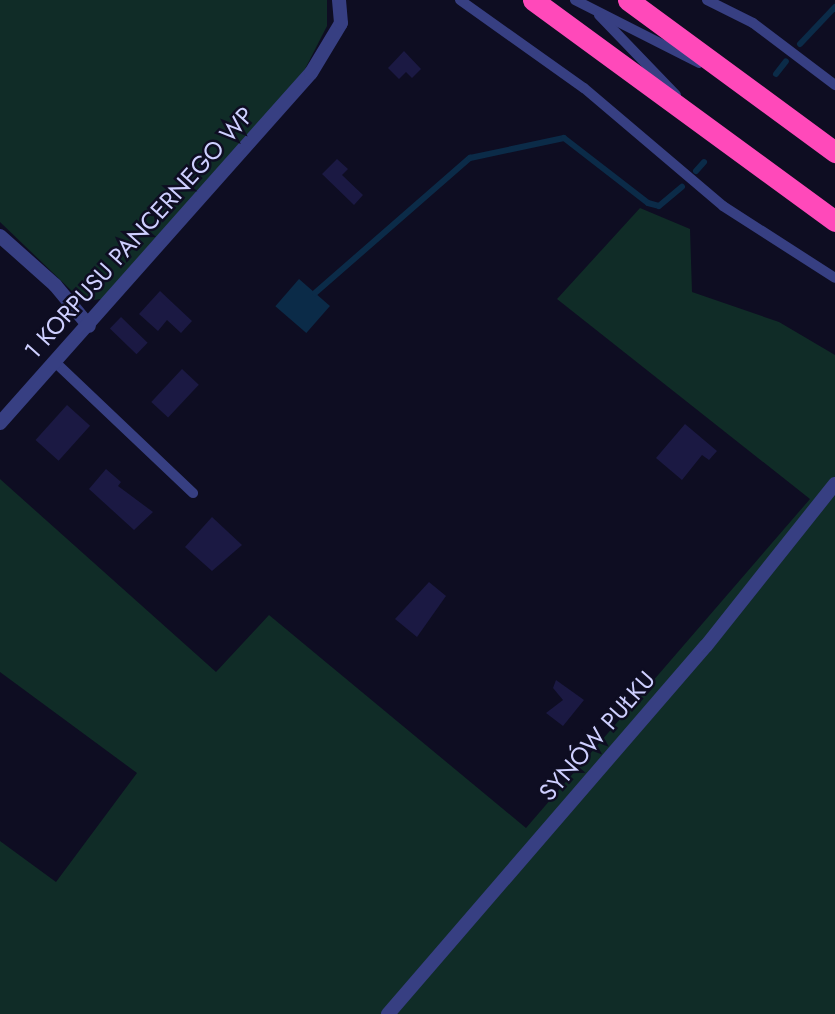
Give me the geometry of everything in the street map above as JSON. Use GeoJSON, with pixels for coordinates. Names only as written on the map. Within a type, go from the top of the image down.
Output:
{"type":"FeatureCollection","features":[{"type":"Feature","properties":{"kind":"highway"},"geometry":{"type":"LineString","coordinates":[[533,0],[835,221]]}},
{"type":"Feature","properties":{"kind":"highway"},"geometry":{"type":"LineString","coordinates":[[628,0],[835,152]]}},
{"type":"Feature","properties":{"kind":"street","name":"1 KORPUSU PANCERNEGO WP"},"geometry":{"type":"LineString","coordinates":[[0,424],[312,73],[341,23],[339,0]]}},
{"type":"Feature","properties":{"kind":"street"},"geometry":{"type":"LineString","coordinates":[[0,236],[55,285],[89,326]]}},
{"type":"Feature","properties":{"kind":"street","name":"SYNÓW PUŁKU"},"geometry":{"type":"LineString","coordinates":[[388,1014],[706,646],[835,484]]}},
{"type":"Feature","properties":{"kind":"lane"},"geometry":{"type":"LineString","coordinates":[[460,0],[584,88],[723,206],[835,278]]}},
{"type":"Feature","properties":{"kind":"lane"},"geometry":{"type":"LineString","coordinates":[[575,0],[745,86]]}},
{"type":"Feature","properties":{"kind":"lane"},"geometry":{"type":"LineString","coordinates":[[584,0],[711,130]]}},
{"type":"Feature","properties":{"kind":"lane"},"geometry":{"type":"LineString","coordinates":[[707,0],[753,23],[835,85]]}},
{"type":"Feature","properties":{"kind":"lane"},"geometry":{"type":"LineString","coordinates":[[56,362],[193,493]]}},
{"type":"Feature","properties":{"kind":"green space"},"geometry":{"type":"Polygon","coordinates":[[[0,0],[327,0],[327,26],[304,71],[106,298],[89,301],[77,296],[0,222],[0,0]]]}},
{"type":"Feature","properties":{"kind":"green space"},"geometry":{"type":"Polygon","coordinates":[[[640,208],[690,229],[692,292],[779,322],[835,355],[835,1014],[0,1014],[0,841],[56,882],[137,773],[0,672],[0,479],[216,672],[269,615],[526,828],[810,499],[557,299],[640,208]]]}},
{"type":"Feature","properties":{"kind":"water"},"geometry":{"type":"Polygon","coordinates":[[[299,279],[330,306],[306,333],[275,306],[299,279]]]}},
{"type":"Feature","properties":{"kind":"building"},"geometry":{"type":"Polygon","coordinates":[[[404,51],[421,69],[412,78],[406,72],[399,79],[388,68],[404,51]]]}},
{"type":"Feature","properties":{"kind":"building"},"geometry":{"type":"Polygon","coordinates":[[[337,159],[348,169],[342,175],[363,195],[354,205],[322,174],[337,159]]]}},
{"type":"Feature","properties":{"kind":"building"},"geometry":{"type":"Polygon","coordinates":[[[160,291],[192,321],[181,333],[167,320],[158,331],[139,314],[160,291]]]}},
{"type":"Feature","properties":{"kind":"building"},"geometry":{"type":"Polygon","coordinates":[[[121,317],[148,343],[137,354],[110,329],[121,317]]]}},
{"type":"Feature","properties":{"kind":"building"},"geometry":{"type":"Polygon","coordinates":[[[182,369],[199,385],[168,418],[151,402],[182,369]]]}},
{"type":"Feature","properties":{"kind":"building"},"geometry":{"type":"Polygon","coordinates":[[[67,405],[90,426],[59,461],[36,440],[67,405]]]}},
{"type":"Feature","properties":{"kind":"building"},"geometry":{"type":"Polygon","coordinates":[[[685,424],[717,451],[709,460],[702,455],[682,480],[656,458],[685,424]]]}},
{"type":"Feature","properties":{"kind":"building"},"geometry":{"type":"Polygon","coordinates":[[[106,469],[121,482],[118,486],[153,512],[134,530],[89,489],[106,469]]]}},
{"type":"Feature","properties":{"kind":"building"},"geometry":{"type":"Polygon","coordinates":[[[212,517],[242,545],[212,571],[185,547],[212,517]]]}},
{"type":"Feature","properties":{"kind":"building"},"geometry":{"type":"Polygon","coordinates":[[[429,582],[446,596],[417,637],[395,619],[429,582]]]}},
{"type":"Feature","properties":{"kind":"building"},"geometry":{"type":"Polygon","coordinates":[[[556,680],[584,700],[563,726],[546,713],[563,700],[553,688],[556,680]]]}},
{"type":"Feature","properties":{"kind":"waterway"},"geometry":{"type":"LineString","coordinates":[[800,44],[835,7]]}},
{"type":"Feature","properties":{"kind":"waterway"},"geometry":{"type":"LineString","coordinates":[[776,74],[786,61]]}},
{"type":"Feature","properties":{"kind":"waterway"},"geometry":{"type":"LineString","coordinates":[[315,293],[470,158],[564,138],[648,203],[659,206],[682,187]]}},
{"type":"Feature","properties":{"kind":"waterway"},"geometry":{"type":"LineString","coordinates":[[696,171],[704,162]]}}]}
